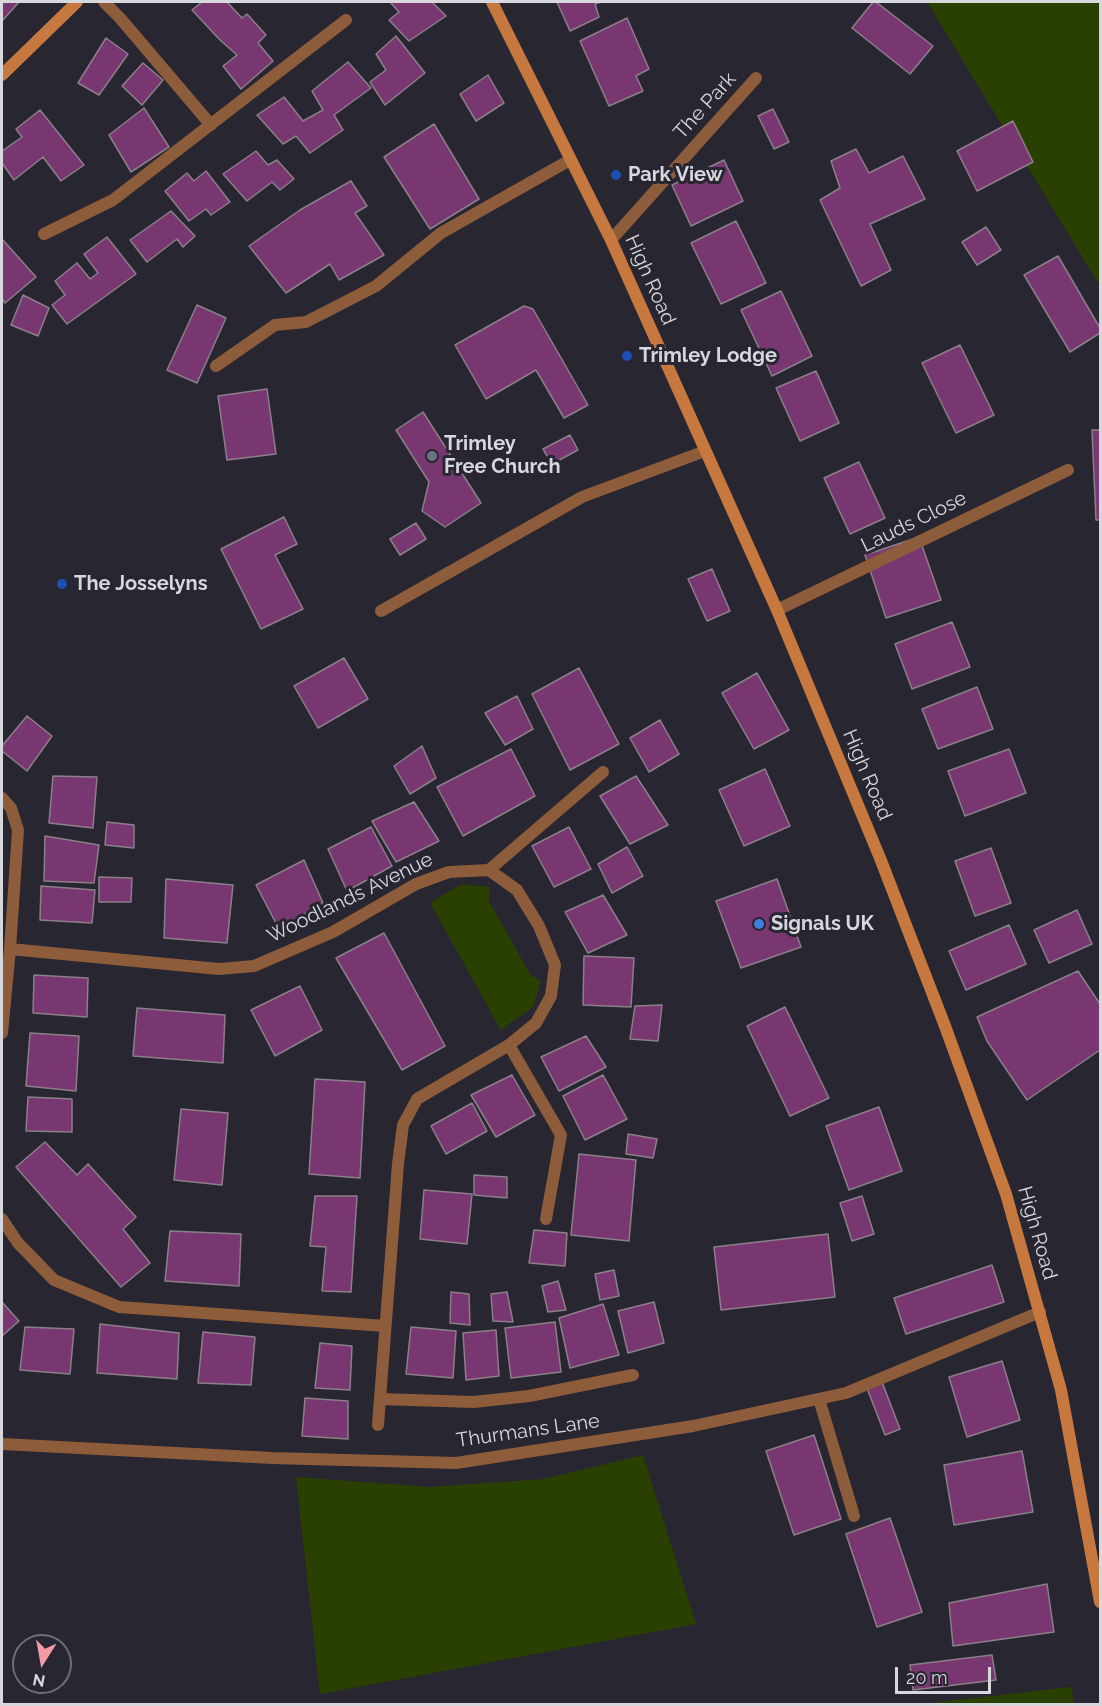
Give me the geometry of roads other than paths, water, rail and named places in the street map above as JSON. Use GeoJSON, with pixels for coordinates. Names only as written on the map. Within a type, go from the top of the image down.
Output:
{"type":"FeatureCollection","features":[{"type":"Feature","properties":{"kind":"street"},"geometry":{"type":"LineString","coordinates":[[2,75],[77,2]]}},
{"type":"Feature","properties":{"kind":"street"},"geometry":{"type":"LineString","coordinates":[[104,2],[212,124]]}},
{"type":"Feature","properties":{"kind":"street","name":"High Road"},"geometry":{"type":"LineString","coordinates":[[492,2],[611,240],[777,609],[880,858],[941,1016],[1006,1194],[1040,1312],[1061,1389],[1101,1602]]}},
{"type":"Feature","properties":{"kind":"street"},"geometry":{"type":"LineString","coordinates":[[44,234],[113,200],[346,20]]}},
{"type":"Feature","properties":{"kind":"street","name":"The Park"},"geometry":{"type":"LineString","coordinates":[[611,240],[756,78]]}},
{"type":"Feature","properties":{"kind":"street"},"geometry":{"type":"LineString","coordinates":[[216,366],[275,324],[306,322],[376,286],[441,233],[570,160]]}},
{"type":"Feature","properties":{"kind":"street"},"geometry":{"type":"LineString","coordinates":[[381,611],[582,497],[705,451]]}},
{"type":"Feature","properties":{"kind":"street","name":"Lauds Close"},"geometry":{"type":"LineString","coordinates":[[777,609],[1068,470]]}},
{"type":"Feature","properties":{"kind":"street"},"geometry":{"type":"LineString","coordinates":[[378,1425],[403,1125],[417,1099],[509,1045],[536,1023],[551,996],[555,965],[539,926],[517,890],[489,870],[603,772]]}},
{"type":"Feature","properties":{"kind":"street"},"geometry":{"type":"LineString","coordinates":[[2,798],[11,808],[18,830],[2,1033]]}},
{"type":"Feature","properties":{"kind":"street","name":"Woodlands Avenue"},"geometry":{"type":"LineString","coordinates":[[10,949],[219,969],[254,966],[333,932],[416,884],[449,872],[489,870]]}},
{"type":"Feature","properties":{"kind":"street"},"geometry":{"type":"LineString","coordinates":[[509,1045],[561,1134],[546,1219]]}},
{"type":"Feature","properties":{"kind":"street"},"geometry":{"type":"LineString","coordinates":[[2,1219],[18,1243],[54,1280],[119,1307],[385,1326]]}},
{"type":"Feature","properties":{"kind":"street","name":"Thurmans Lane"},"geometry":{"type":"LineString","coordinates":[[2,1444],[272,1458],[456,1462],[693,1426],[846,1393],[1040,1312]]}},
{"type":"Feature","properties":{"kind":"street"},"geometry":{"type":"LineString","coordinates":[[380,1399],[474,1402],[529,1396],[633,1375]]}},
{"type":"Feature","properties":{"kind":"street"},"geometry":{"type":"LineString","coordinates":[[819,1399],[854,1516]]}},
{"type":"Feature","properties":{"kind":"place","name":"Park View"},"geometry":{"type":"Point","coordinates":[616,175]}},
{"type":"Feature","properties":{"kind":"place","name":"Trimley Lodge"},"geometry":{"type":"Point","coordinates":[627,356]}},
{"type":"Feature","properties":{"kind":"place","name":"Trimley Free Church"},"geometry":{"type":"Point","coordinates":[432,456]}},
{"type":"Feature","properties":{"kind":"place","name":"The Josselyns"},"geometry":{"type":"Point","coordinates":[62,584]}},
{"type":"Feature","properties":{"kind":"place","name":"Signals UK"},"geometry":{"type":"Point","coordinates":[759,924]}}]}
